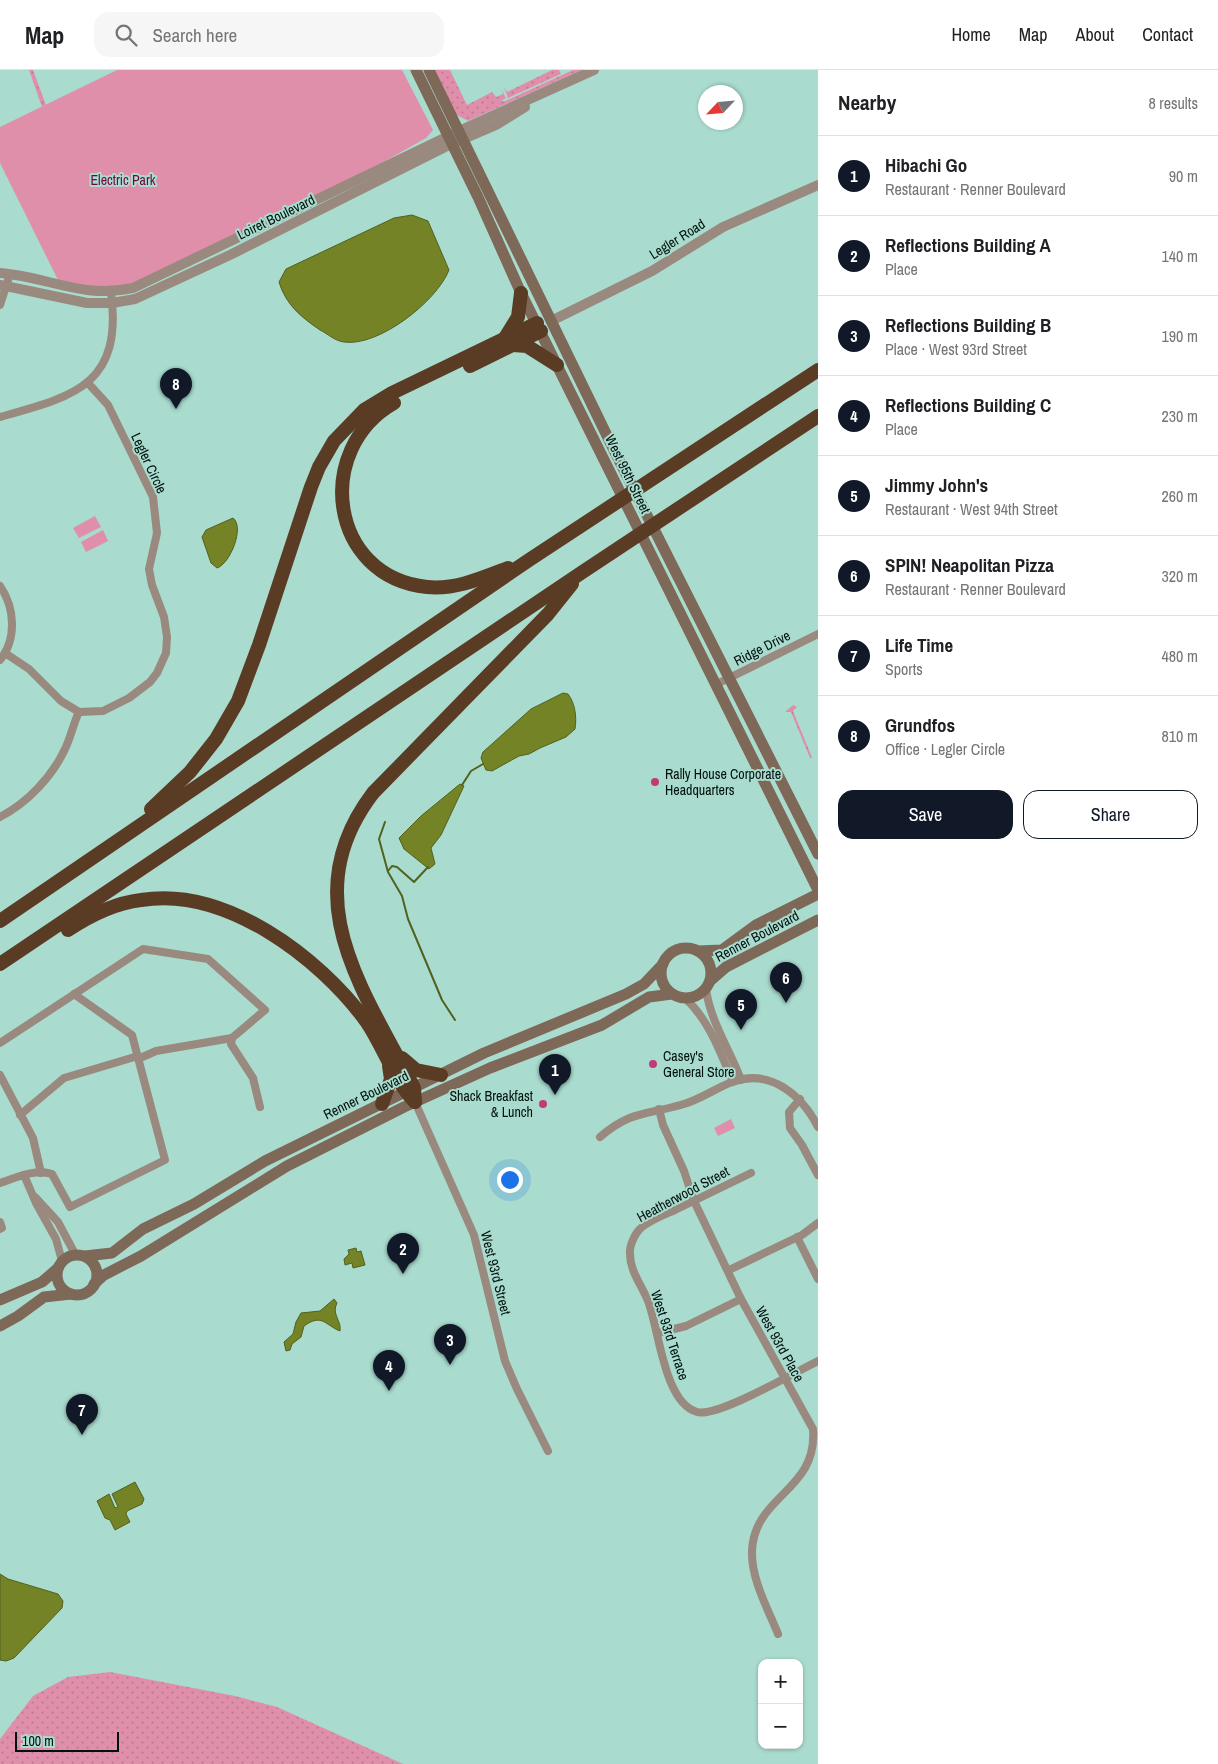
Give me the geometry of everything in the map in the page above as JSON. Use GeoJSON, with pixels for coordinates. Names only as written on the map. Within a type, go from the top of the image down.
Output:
{"type":"FeatureCollection","features":[{"type":"Feature","properties":{"kind":"highway"},"geometry":{"type":"LineString","coordinates":[[509,342],[518,317],[521,293]]}},
{"type":"Feature","properties":{"kind":"highway"},"geometry":{"type":"LineString","coordinates":[[529,560],[470,582],[453,586],[427,587],[405,582],[375,564],[361,549],[349,531],[341,499],[342,476],[349,452],[372,417],[399,400],[539,327]]}},
{"type":"Feature","properties":{"kind":"highway"},"geometry":{"type":"LineString","coordinates":[[117,840],[124,828],[150,810],[190,772],[229,718],[254,662],[319,467],[334,441],[353,420],[376,402],[509,342],[527,346],[557,365]]}},
{"type":"Feature","properties":{"kind":"highway"},"geometry":{"type":"LineString","coordinates":[[0,921],[529,560],[818,370]]}},
{"type":"Feature","properties":{"kind":"highway"},"geometry":{"type":"LineString","coordinates":[[0,964],[818,416]]}},
{"type":"Feature","properties":{"kind":"highway"},"geometry":{"type":"LineString","coordinates":[[411,1094],[392,1056],[342,938],[336,906],[336,889],[345,843],[362,807],[373,793],[548,614],[581,573]]}},
{"type":"Feature","properties":{"kind":"highway"},"geometry":{"type":"LineString","coordinates":[[26,948],[35,950],[80,922],[124,903],[142,899],[174,899],[216,908],[274,936],[314,965],[361,1016],[392,1056],[416,1070],[441,1074]]}},
{"type":"Feature","properties":{"kind":"highway"},"geometry":{"type":"LineString","coordinates":[[382,1104],[390,1078],[392,1056]]}},
{"type":"Feature","properties":{"kind":"main road","name":"West 95th Street"},"geometry":{"type":"LineString","coordinates":[[416,70],[456,138],[551,321],[818,854]]}},
{"type":"Feature","properties":{"kind":"main road","name":"West 95th Street"},"geometry":{"type":"LineString","coordinates":[[429,70],[521,293],[717,684],[818,892]]}},
{"type":"Feature","properties":{"kind":"main road"},"geometry":{"type":"LineString","coordinates":[[539,327],[551,321]]}},
{"type":"Feature","properties":{"kind":"main road","name":"Renner Boulevard"},"geometry":{"type":"LineString","coordinates":[[698,951],[722,950],[756,925],[818,892]]}},
{"type":"Feature","properties":{"kind":"main road","name":"Renner Boulevard"},"geometry":{"type":"LineString","coordinates":[[708,984],[726,967],[818,920]]}},
{"type":"Feature","properties":{"kind":"main road"},"geometry":{"type":"LineString","coordinates":[[681,949],[698,951],[710,964],[708,984],[698,996],[685,998],[672,994],[662,981],[663,964],[670,954],[681,949]]}},
{"type":"Feature","properties":{"kind":"main road","name":"Renner Boulevard"},"geometry":{"type":"LineString","coordinates":[[94,1284],[104,1275],[141,1256],[287,1166],[411,1094],[441,1074],[493,1049],[626,994],[644,984],[663,964]]}},
{"type":"Feature","properties":{"kind":"main road","name":"Renner Boulevard"},"geometry":{"type":"LineString","coordinates":[[80,1255],[112,1253],[156,1221],[194,1204],[265,1162],[382,1104],[490,1068],[602,1025],[649,997],[672,994]]}},
{"type":"Feature","properties":{"kind":"main road"},"geometry":{"type":"LineString","coordinates":[[0,1300],[42,1282],[60,1265],[80,1255],[96,1267],[97,1278],[94,1284],[83,1294],[44,1297],[18,1316],[0,1326]]}},
{"type":"Feature","properties":{"kind":"main road"},"geometry":{"type":"LineString","coordinates":[[60,1265],[59,1284],[72,1294]]}},
{"type":"Feature","properties":{"kind":"street","name":"Loiret Boulevard"},"geometry":{"type":"LineString","coordinates":[[5,273],[80,290],[111,292],[143,284],[327,194],[456,138],[496,125],[549,91],[594,70]]}},
{"type":"Feature","properties":{"kind":"street","name":"Loiret Boulevard"},"geometry":{"type":"LineString","coordinates":[[3,285],[87,303],[112,303],[146,295],[332,204],[456,138]]}},
{"type":"Feature","properties":{"kind":"street","name":"Legler Road"},"geometry":{"type":"LineString","coordinates":[[551,321],[652,271],[737,220],[818,185]]}},
{"type":"Feature","properties":{"kind":"street"},"geometry":{"type":"LineString","coordinates":[[327,194],[332,204]]}},
{"type":"Feature","properties":{"kind":"street"},"geometry":{"type":"LineString","coordinates":[[0,305],[5,273]]}},
{"type":"Feature","properties":{"kind":"street"},"geometry":{"type":"LineString","coordinates":[[0,417],[62,399],[88,383],[104,362],[110,346],[111,292]]}},
{"type":"Feature","properties":{"kind":"street","name":"Legler Circle"},"geometry":{"type":"LineString","coordinates":[[79,712],[103,712],[129,698],[150,682],[157,673],[166,653],[167,637],[164,616],[152,585],[149,570],[157,533],[153,496],[108,405],[88,383]]}},
{"type":"Feature","properties":{"kind":"street"},"geometry":{"type":"LineString","coordinates":[[0,586],[12,615],[11,636],[5,653],[0,660]]}},
{"type":"Feature","properties":{"kind":"street","name":"Ridge Drive"},"geometry":{"type":"LineString","coordinates":[[717,684],[818,634]]}},
{"type":"Feature","properties":{"kind":"street"},"geometry":{"type":"LineString","coordinates":[[0,817],[33,793],[52,771],[65,750],[79,712],[62,701],[29,669],[5,653]]}},
{"type":"Feature","properties":{"kind":"street"},"geometry":{"type":"LineString","coordinates":[[0,1043],[143,949],[208,959],[265,1010],[232,1038],[156,1051],[64,1078],[20,1115]]}},
{"type":"Feature","properties":{"kind":"street"},"geometry":{"type":"LineString","coordinates":[[708,984],[710,1010],[741,1080]]}},
{"type":"Feature","properties":{"kind":"street"},"geometry":{"type":"LineString","coordinates":[[0,1183],[24,1175],[52,1174],[70,1207],[165,1160],[132,1036],[74,994]]}},
{"type":"Feature","properties":{"kind":"street"},"geometry":{"type":"LineString","coordinates":[[685,998],[704,1019],[733,1082]]}},
{"type":"Feature","properties":{"kind":"street"},"geometry":{"type":"LineString","coordinates":[[232,1038],[231,1044],[253,1078],[260,1107]]}},
{"type":"Feature","properties":{"kind":"street"},"geometry":{"type":"LineString","coordinates":[[0,1075],[33,1138],[41,1173]]}},
{"type":"Feature","properties":{"kind":"street"},"geometry":{"type":"LineString","coordinates":[[600,1137],[630,1116],[695,1100],[741,1080],[762,1080],[777,1084],[791,1091],[800,1099],[818,1127]]}},
{"type":"Feature","properties":{"kind":"street","name":"West 93rd Street"},"geometry":{"type":"LineString","coordinates":[[411,1094],[474,1235],[505,1361],[517,1390],[548,1452]]}},
{"type":"Feature","properties":{"kind":"street"},"geometry":{"type":"LineString","coordinates":[[800,1099],[789,1112],[790,1128],[802,1144],[818,1174]]}},
{"type":"Feature","properties":{"kind":"street","name":"West 93rd Place"},"geometry":{"type":"LineString","coordinates":[[659,1110],[663,1125],[684,1171],[694,1201],[741,1299],[783,1378],[813,1429],[816,1453],[808,1474],[766,1514],[753,1540],[753,1568],[778,1634]]}},
{"type":"Feature","properties":{"kind":"street","name":"Heatherwood Street"},"geometry":{"type":"LineString","coordinates":[[632,1243],[638,1230],[751,1173]]}},
{"type":"Feature","properties":{"kind":"street"},"geometry":{"type":"LineString","coordinates":[[24,1175],[56,1239],[60,1265]]}},
{"type":"Feature","properties":{"kind":"street"},"geometry":{"type":"LineString","coordinates":[[33,1196],[42,1203],[58,1222],[80,1255]]}},
{"type":"Feature","properties":{"kind":"street"},"geometry":{"type":"LineString","coordinates":[[0,1222],[2,1228],[0,1229]]}},
{"type":"Feature","properties":{"kind":"street"},"geometry":{"type":"LineString","coordinates":[[728,1270],[798,1237],[818,1223]]}},
{"type":"Feature","properties":{"kind":"street"},"geometry":{"type":"LineString","coordinates":[[798,1237],[818,1279]]}},
{"type":"Feature","properties":{"kind":"street","name":"West 93rd Terrace"},"geometry":{"type":"LineString","coordinates":[[632,1243],[630,1251],[633,1270],[648,1301],[658,1334],[662,1358],[674,1390],[684,1405],[698,1413],[707,1413],[724,1408],[783,1378]]}},
{"type":"Feature","properties":{"kind":"street"},"geometry":{"type":"LineString","coordinates":[[658,1334],[686,1326],[741,1299]]}},
{"type":"Feature","properties":{"kind":"street"},"geometry":{"type":"LineString","coordinates":[[783,1378],[818,1361]]}},
{"type":"Feature","properties":{"kind":"green space"},"geometry":{"type":"Polygon","coordinates":[[[29,70],[33,70],[46,105],[42,107],[29,70]]]}},
{"type":"Feature","properties":{"kind":"green space","name":"Electric Park"},"geometry":{"type":"Polygon","coordinates":[[[117,70],[402,70],[433,130],[426,138],[373,168],[120,290],[60,284],[0,163],[0,127],[117,70]]]}},
{"type":"Feature","properties":{"kind":"green space"},"geometry":{"type":"Polygon","coordinates":[[[434,70],[450,70],[467,105],[492,92],[496,97],[503,94],[501,89],[506,98],[501,101],[505,101],[573,70],[582,70],[468,121],[455,114],[434,70]]]}},
{"type":"Feature","properties":{"kind":"green space"},"geometry":{"type":"Polygon","coordinates":[[[552,70],[559,70],[561,74],[508,98],[504,87],[507,92],[552,70]]]}},
{"type":"Feature","properties":{"kind":"green space"},"geometry":{"type":"Polygon","coordinates":[[[95,516],[101,527],[79,538],[73,528],[95,516]]]}},
{"type":"Feature","properties":{"kind":"green space"},"geometry":{"type":"Polygon","coordinates":[[[103,530],[108,541],[86,552],[81,542],[103,530]]]}},
{"type":"Feature","properties":{"kind":"green space"},"geometry":{"type":"Polygon","coordinates":[[[793,705],[797,707],[793,711],[812,758],[810,758],[791,712],[785,712],[793,705]]]}},
{"type":"Feature","properties":{"kind":"green space"},"geometry":{"type":"Polygon","coordinates":[[[731,1119],[735,1128],[718,1136],[714,1128],[731,1119]]]}},
{"type":"Feature","properties":{"kind":"green space"},"geometry":{"type":"Polygon","coordinates":[[[110,1672],[235,1696],[277,1707],[403,1764],[0,1764],[0,1739],[33,1696],[68,1677],[110,1672]]]}},
{"type":"Feature","properties":{"kind":"shaded area"},"geometry":{"type":"Polygon","coordinates":[[[412,215],[428,221],[449,270],[432,295],[405,320],[373,337],[358,342],[344,342],[335,339],[313,325],[290,304],[279,282],[286,269],[394,218],[412,215]]]}},
{"type":"Feature","properties":{"kind":"shaded area"},"geometry":{"type":"Polygon","coordinates":[[[233,518],[236,523],[237,537],[227,560],[217,568],[211,563],[202,537],[206,530],[233,518]]]}},
{"type":"Feature","properties":{"kind":"shaded area"},"geometry":{"type":"Polygon","coordinates":[[[563,693],[568,694],[574,706],[576,715],[575,729],[566,737],[529,754],[519,756],[492,771],[486,770],[481,758],[483,752],[531,709],[563,693]]]}},
{"type":"Feature","properties":{"kind":"shaded area"},"geometry":{"type":"Polygon","coordinates":[[[460,784],[464,786],[441,835],[431,848],[435,864],[429,869],[404,849],[399,838],[421,816],[460,784]]]}},
{"type":"Feature","properties":{"kind":"shaded area"},"geometry":{"type":"Polygon","coordinates":[[[356,1248],[357,1252],[361,1251],[365,1265],[353,1268],[352,1263],[345,1265],[344,1259],[349,1254],[348,1250],[356,1248]]]}},
{"type":"Feature","properties":{"kind":"shaded area"},"geometry":{"type":"Polygon","coordinates":[[[334,1299],[337,1303],[335,1311],[340,1324],[340,1331],[323,1321],[315,1320],[304,1326],[301,1337],[292,1344],[290,1350],[286,1351],[284,1342],[293,1334],[301,1313],[320,1311],[334,1299]]]}},
{"type":"Feature","properties":{"kind":"shaded area"},"geometry":{"type":"Polygon","coordinates":[[[135,1482],[144,1499],[142,1504],[127,1511],[126,1514],[130,1522],[115,1530],[110,1520],[105,1518],[97,1501],[109,1494],[115,1508],[118,1507],[112,1494],[135,1482]]]}},
{"type":"Feature","properties":{"kind":"shaded area"},"geometry":{"type":"Polygon","coordinates":[[[0,1574],[8,1579],[58,1594],[63,1601],[62,1608],[14,1658],[6,1661],[0,1660],[0,1574]]]}},
{"type":"Feature","properties":{"kind":"waterway"},"geometry":{"type":"LineString","coordinates":[[462,785],[471,771],[483,764]]}},
{"type":"Feature","properties":{"kind":"waterway"},"geometry":{"type":"LineString","coordinates":[[385,822],[379,839],[388,872],[402,896],[408,919],[442,1000],[455,1020]]}},
{"type":"Feature","properties":{"kind":"waterway"},"geometry":{"type":"LineString","coordinates":[[388,871],[392,866],[397,867],[414,882],[428,867]]}},
{"type":"Feature","properties":{"kind":"place","name":"Grundfos"},"geometry":{"type":"Point","coordinates":[176,409]}},
{"type":"Feature","properties":{"kind":"place","name":"Rally House Corporate Headquarters"},"geometry":{"type":"Point","coordinates":[655,782]}},
{"type":"Feature","properties":{"kind":"place","name":"SPIN! Neapolitan Pizza"},"geometry":{"type":"Point","coordinates":[786,1003]}},
{"type":"Feature","properties":{"kind":"place","name":"Jimmy John's"},"geometry":{"type":"Point","coordinates":[741,1030]}},
{"type":"Feature","properties":{"kind":"place","name":"Casey's General Store"},"geometry":{"type":"Point","coordinates":[653,1064]}},
{"type":"Feature","properties":{"kind":"place","name":"Hibachi Go"},"geometry":{"type":"Point","coordinates":[555,1095]}},
{"type":"Feature","properties":{"kind":"place","name":"Shack Breakfast & Lunch"},"geometry":{"type":"Point","coordinates":[543,1104]}},
{"type":"Feature","properties":{"kind":"place","name":"Reflections Building A"},"geometry":{"type":"Point","coordinates":[403,1274]}},
{"type":"Feature","properties":{"kind":"place","name":"Reflections Building B"},"geometry":{"type":"Point","coordinates":[450,1365]}},
{"type":"Feature","properties":{"kind":"place","name":"Reflections Building C"},"geometry":{"type":"Point","coordinates":[389,1391]}},
{"type":"Feature","properties":{"kind":"place","name":"Life Time"},"geometry":{"type":"Point","coordinates":[82,1435]}}]}
